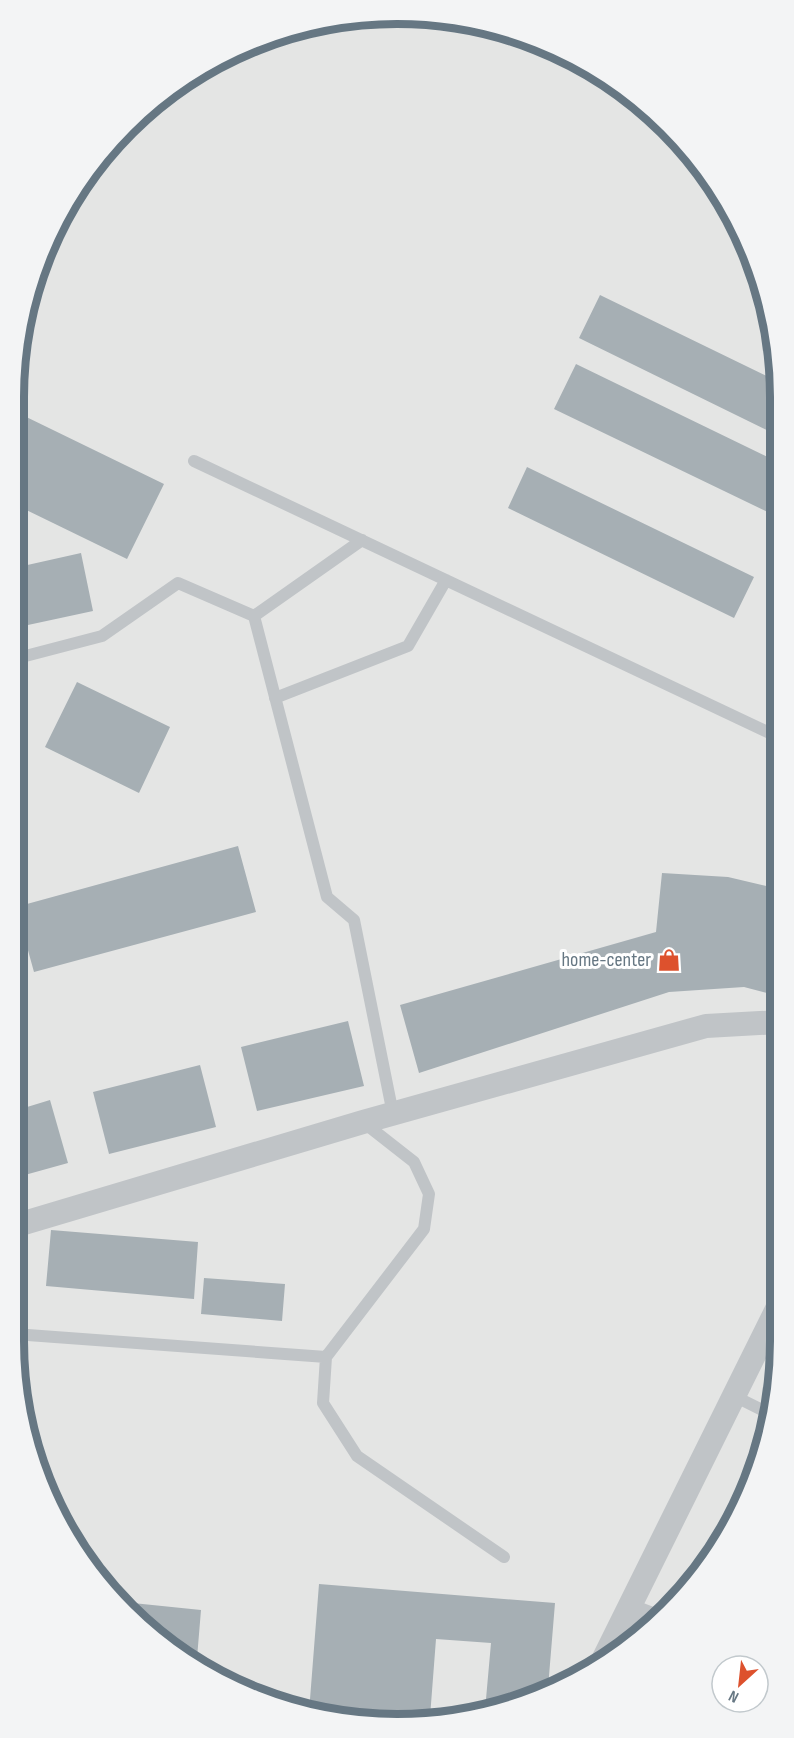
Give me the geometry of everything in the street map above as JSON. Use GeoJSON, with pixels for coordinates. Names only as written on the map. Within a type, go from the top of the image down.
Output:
{"type":"FeatureCollection","features":[{"type":"Feature","properties":{"kind":"street"},"geometry":{"type":"LineString","coordinates":[[24,1223],[363,1122],[706,1026],[770,1022]]}},
{"type":"Feature","properties":{"kind":"street"},"geometry":{"type":"LineString","coordinates":[[609,1647],[770,1323]]}},
{"type":"Feature","properties":{"kind":"street"},"geometry":{"type":"LineString","coordinates":[[628,1610],[647,1617]]}},
{"type":"Feature","properties":{"kind":"lane"},"geometry":{"type":"LineString","coordinates":[[194,461],[770,733]]}},
{"type":"Feature","properties":{"kind":"lane"},"geometry":{"type":"LineString","coordinates":[[254,616],[362,540]]}},
{"type":"Feature","properties":{"kind":"lane"},"geometry":{"type":"LineString","coordinates":[[275,698],[408,646],[446,580]]}},
{"type":"Feature","properties":{"kind":"lane"},"geometry":{"type":"LineString","coordinates":[[24,657],[102,636],[178,582],[254,616]]}},
{"type":"Feature","properties":{"kind":"lane"},"geometry":{"type":"LineString","coordinates":[[254,616],[327,897],[354,920],[393,1114]]}},
{"type":"Feature","properties":{"kind":"lane"},"geometry":{"type":"LineString","coordinates":[[363,1122],[414,1162],[429,1194],[428,1206],[424,1229],[326,1357],[323,1403],[357,1456],[504,1557]]}},
{"type":"Feature","properties":{"kind":"lane"},"geometry":{"type":"LineString","coordinates":[[24,1335],[326,1357]]}},
{"type":"Feature","properties":{"kind":"lane"},"geometry":{"type":"LineString","coordinates":[[734,1396],[764,1411]]}},
{"type":"Feature","properties":{"kind":"shaded area"},"geometry":{"type":"Polygon","coordinates":[[[397,24],[470,31],[540,52],[584,74],[624,101],[661,133],[693,170],[720,211],[742,254],[757,300],[767,348],[770,397],[770,1341],[763,1414],[742,1484],[720,1528],[677,1587],[661,1605],[624,1637],[584,1664],[540,1686],[470,1707],[397,1714],[348,1711],[300,1701],[232,1676],[170,1637],[133,1605],[87,1548],[74,1528],[52,1484],[31,1414],[25,1365],[24,397],[31,324],[52,254],[74,210],[87,190],[133,133],[190,87],[254,52],[324,31],[397,24]]]}},
{"type":"Feature","properties":{"kind":"building"},"geometry":{"type":"Polygon","coordinates":[[[600,295],[769,377],[770,432],[579,338],[600,295]]]}},
{"type":"Feature","properties":{"kind":"building"},"geometry":{"type":"Polygon","coordinates":[[[576,364],[770,458],[770,513],[554,409],[576,364]]]}},
{"type":"Feature","properties":{"kind":"building"},"geometry":{"type":"Polygon","coordinates":[[[24,416],[164,484],[127,559],[24,509],[24,416]]]}},
{"type":"Feature","properties":{"kind":"building"},"geometry":{"type":"Polygon","coordinates":[[[527,467],[754,577],[734,618],[508,508],[527,467]]]}},
{"type":"Feature","properties":{"kind":"building"},"geometry":{"type":"Polygon","coordinates":[[[81,553],[93,611],[24,626],[24,566],[81,553]]]}},
{"type":"Feature","properties":{"kind":"building"},"geometry":{"type":"Polygon","coordinates":[[[77,682],[170,727],[139,793],[45,747],[77,682]]]}},
{"type":"Feature","properties":{"kind":"building"},"geometry":{"type":"Polygon","coordinates":[[[238,846],[256,912],[34,972],[24,936],[24,905],[238,846]]]}},
{"type":"Feature","properties":{"kind":"building","name":"home-center"},"geometry":{"type":"Polygon","coordinates":[[[662,873],[728,877],[770,887],[770,994],[744,987],[669,992],[419,1073],[400,1005],[656,932],[662,873]]]}},
{"type":"Feature","properties":{"kind":"building"},"geometry":{"type":"Polygon","coordinates":[[[348,1021],[364,1086],[257,1111],[241,1047],[348,1021]]]}},
{"type":"Feature","properties":{"kind":"building"},"geometry":{"type":"Polygon","coordinates":[[[200,1065],[216,1127],[109,1154],[93,1092],[200,1065]]]}},
{"type":"Feature","properties":{"kind":"building"},"geometry":{"type":"Polygon","coordinates":[[[50,1100],[68,1163],[24,1175],[24,1108],[50,1100]]]}},
{"type":"Feature","properties":{"kind":"building"},"geometry":{"type":"Polygon","coordinates":[[[51,1230],[198,1242],[194,1299],[46,1286],[51,1230]]]}},
{"type":"Feature","properties":{"kind":"building"},"geometry":{"type":"Polygon","coordinates":[[[204,1278],[285,1284],[282,1321],[201,1314],[204,1278]]]}},
{"type":"Feature","properties":{"kind":"building"},"geometry":{"type":"Polygon","coordinates":[[[319,1584],[555,1603],[548,1682],[540,1686],[498,1700],[486,1699],[491,1643],[436,1639],[430,1712],[373,1713],[310,1703],[319,1584]]]}},
{"type":"Feature","properties":{"kind":"building"},"geometry":{"type":"Polygon","coordinates":[[[131,1603],[201,1610],[197,1656],[170,1637],[131,1603]]]}},
{"type":"Feature","properties":{"kind":"place","name":"home-center"},"geometry":{"type":"Point","coordinates":[669,960]}}]}
